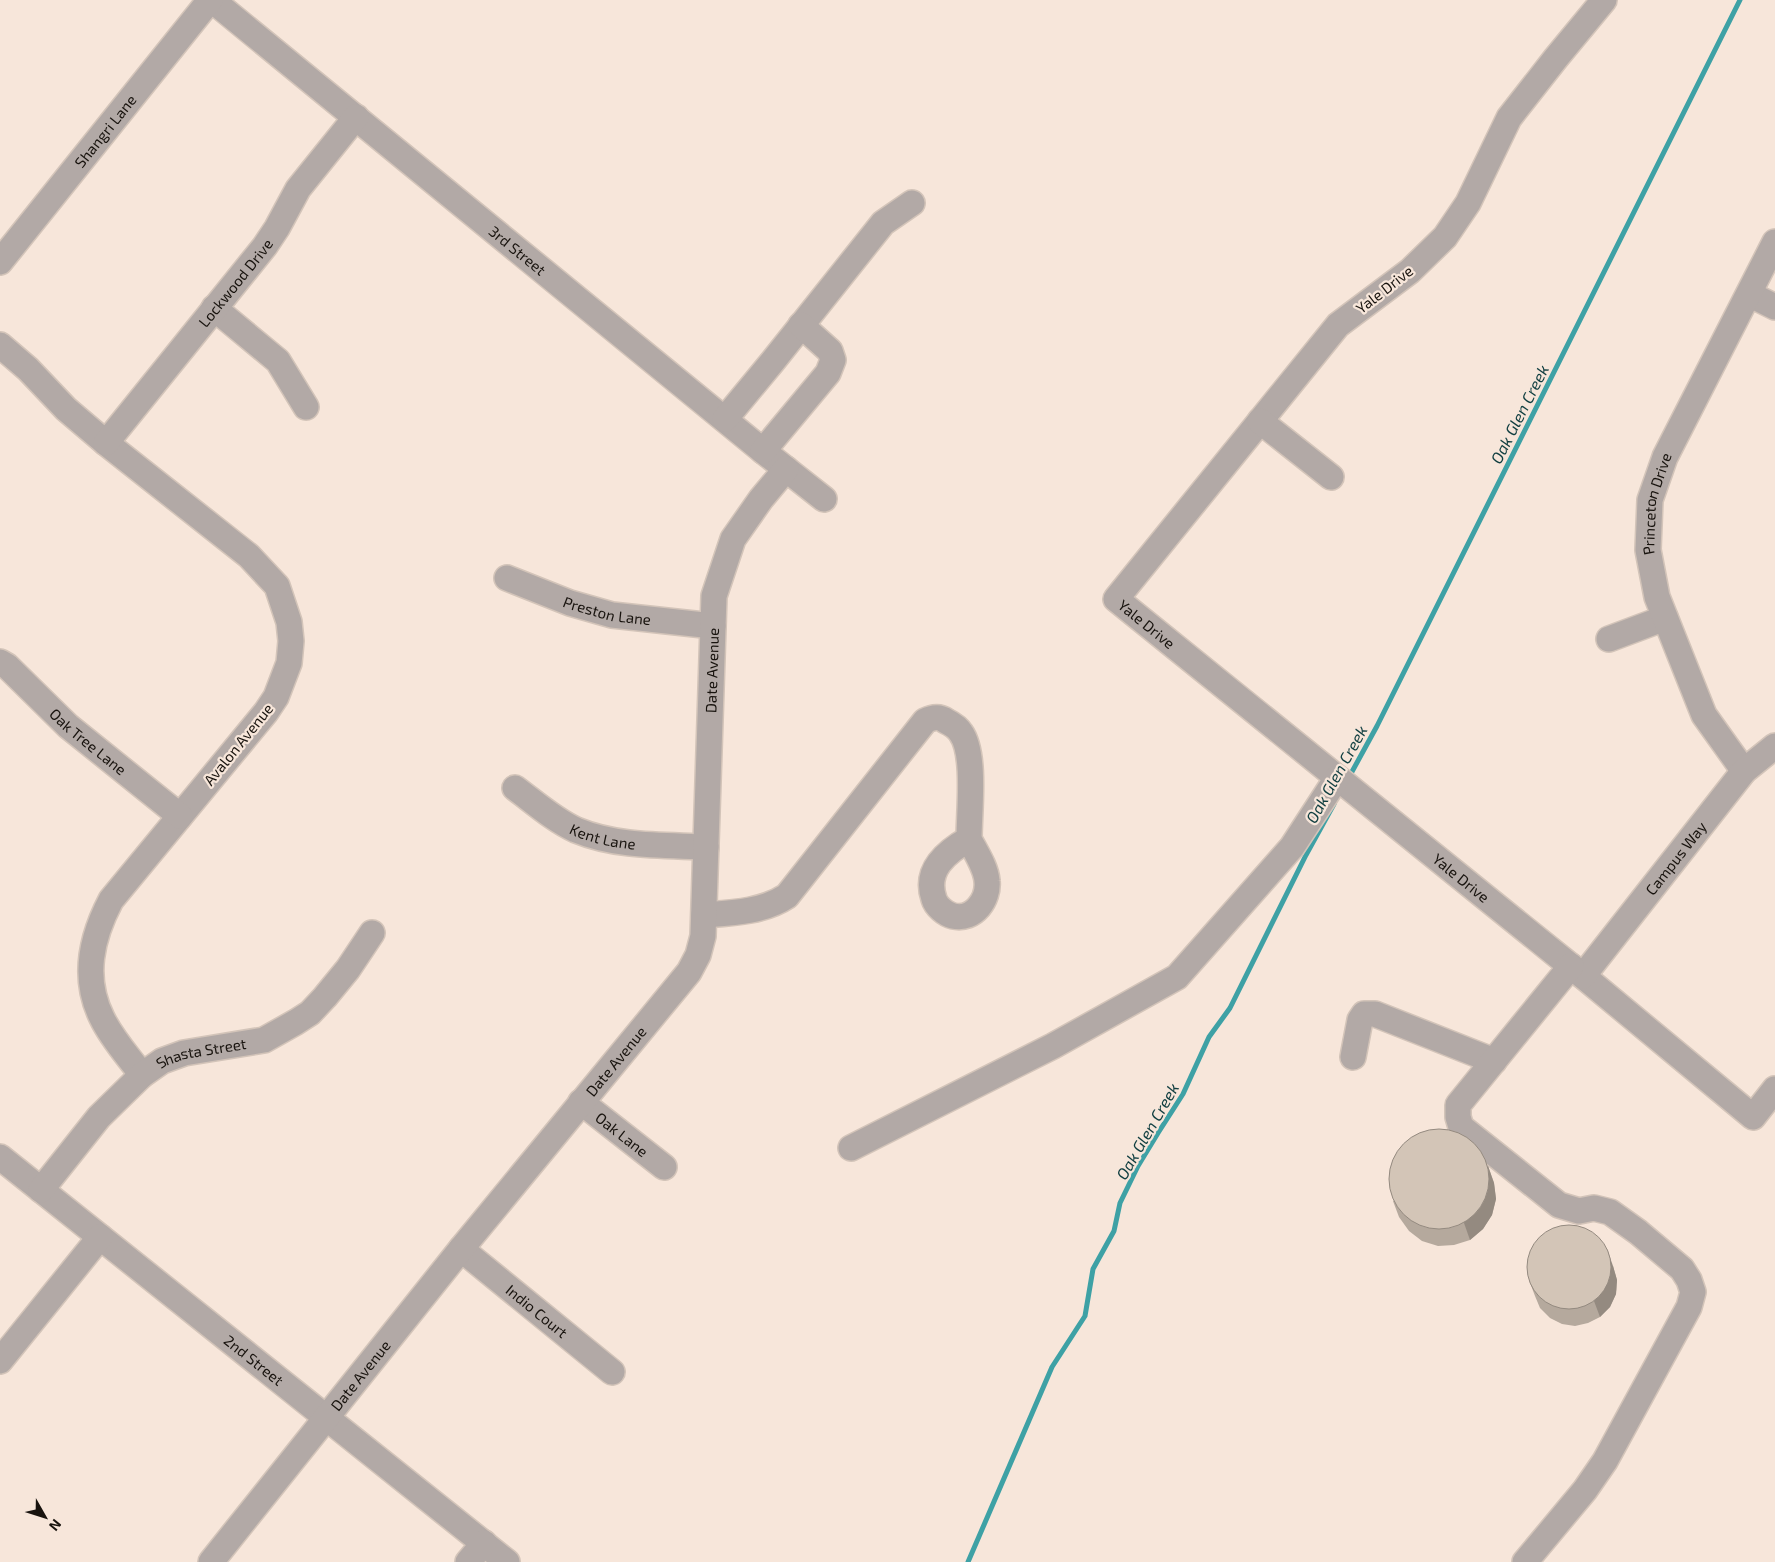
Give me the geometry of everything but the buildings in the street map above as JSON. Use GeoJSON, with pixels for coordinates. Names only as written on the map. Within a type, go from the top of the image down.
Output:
{"type":"FeatureCollection","features":[{"type":"Feature","properties":{"kind":"street","name":"3rd Street"},"geometry":{"type":"LineString","coordinates":[[211,0],[824,499]]}},
{"type":"Feature","properties":{"kind":"street","name":"Shangri Lane"},"geometry":{"type":"LineString","coordinates":[[0,262],[211,0]]}},
{"type":"Feature","properties":{"kind":"street","name":"Yale Drive"},"geometry":{"type":"LineString","coordinates":[[1604,0],[1509,118],[1468,203],[1445,237],[1410,271],[1338,324],[1116,599],[1577,971],[1753,1117],[1775,1089]]}},
{"type":"Feature","properties":{"kind":"street","name":"Lockwood Drive"},"geometry":{"type":"LineString","coordinates":[[106,443],[265,246],[298,189],[356,117]]}},
{"type":"Feature","properties":{"kind":"street"},"geometry":{"type":"LineString","coordinates":[[725,419],[883,223],[893,214],[912,203]]}},
{"type":"Feature","properties":{"kind":"street","name":"Princeton Drive"},"geometry":{"type":"LineString","coordinates":[[1744,770],[1704,715],[1657,597],[1648,550],[1650,500],[1665,457],[1775,242]]}},
{"type":"Feature","properties":{"kind":"street"},"geometry":{"type":"LineString","coordinates":[[1748,294],[1775,307]]}},
{"type":"Feature","properties":{"kind":"street"},"geometry":{"type":"LineString","coordinates":[[214,308],[278,361],[306,407]]}},
{"type":"Feature","properties":{"kind":"street"},"geometry":{"type":"LineString","coordinates":[[763,451],[828,373],[833,360],[830,351],[801,325]]}},
{"type":"Feature","properties":{"kind":"street","name":"Avalon Avenue"},"geometry":{"type":"LineString","coordinates":[[0,345],[28,369],[66,409],[106,443],[249,556],[278,586],[289,622],[291,641],[289,663],[276,697],[266,712],[111,900],[93,941],[91,979],[101,1018],[142,1074]]}},
{"type":"Feature","properties":{"kind":"street"},"geometry":{"type":"LineString","coordinates":[[1260,421],[1331,477]]}},
{"type":"Feature","properties":{"kind":"street","name":"Date Avenue"},"geometry":{"type":"LineString","coordinates":[[211,1562],[460,1249],[689,972],[698,955],[703,936],[704,915],[714,596],[733,539],[761,499],[786,469]]}},
{"type":"Feature","properties":{"kind":"street","name":"Preston Lane"},"geometry":{"type":"LineString","coordinates":[[507,578],[570,603],[612,615],[713,626]]}},
{"type":"Feature","properties":{"kind":"street"},"geometry":{"type":"LineString","coordinates":[[1610,639],[1665,618]]}},
{"type":"Feature","properties":{"kind":"street","name":"Oak Tree Lane"},"geometry":{"type":"LineString","coordinates":[[0,662],[7,666],[68,726],[180,816]]}},
{"type":"Feature","properties":{"kind":"street"},"geometry":{"type":"LineString","coordinates":[[704,915],[731,914],[773,904],[787,896],[925,721],[931,718],[938,717],[954,725],[961,732],[967,746],[970,760],[969,839]]}},
{"type":"Feature","properties":{"kind":"street","name":"Campus Way"},"geometry":{"type":"LineString","coordinates":[[1524,1562],[1585,1490],[1605,1461],[1689,1307],[1693,1292],[1689,1280],[1682,1269],[1638,1232],[1610,1212],[1594,1208],[1579,1211],[1559,1205],[1461,1127],[1458,1117],[1458,1105],[1494,1062],[1577,971],[1744,770],[1775,746]]}},
{"type":"Feature","properties":{"kind":"street"},"geometry":{"type":"LineString","coordinates":[[851,1148],[1053,1046],[1177,978],[1292,847],[1337,778]]}},
{"type":"Feature","properties":{"kind":"street","name":"Kent Lane"},"geometry":{"type":"LineString","coordinates":[[515,788],[575,830],[629,844],[706,847]]}},
{"type":"Feature","properties":{"kind":"street","name":"Shasta Street"},"geometry":{"type":"LineString","coordinates":[[41,1190],[98,1117],[142,1074],[162,1061],[184,1053],[264,1040],[296,1022],[310,1013],[325,997],[348,969],[372,933]]}},
{"type":"Feature","properties":{"kind":"street"},"geometry":{"type":"LineString","coordinates":[[1354,1057],[1360,1020],[1364,1014],[1375,1014],[1494,1062]]}},
{"type":"Feature","properties":{"kind":"street","name":"Oak Lane"},"geometry":{"type":"LineString","coordinates":[[582,1102],[664,1167]]}},
{"type":"Feature","properties":{"kind":"street","name":"2nd Street"},"geometry":{"type":"LineString","coordinates":[[0,1157],[328,1417],[476,1553],[507,1562]]}},
{"type":"Feature","properties":{"kind":"street"},"geometry":{"type":"LineString","coordinates":[[0,1360],[100,1237]]}},
{"type":"Feature","properties":{"kind":"street","name":"Indio Court"},"geometry":{"type":"LineString","coordinates":[[460,1249],[612,1372]]}},
{"type":"Feature","properties":{"kind":"waterway","name":"Oak Glen Creek"},"geometry":{"type":"LineString","coordinates":[[1348,779],[1377,726],[1740,0]]}},
{"type":"Feature","properties":{"kind":"waterway","name":"Oak Glen Creek"},"geometry":{"type":"LineString","coordinates":[[968,1562],[1052,1367],[1085,1316],[1093,1269],[1114,1231],[1120,1203],[1138,1166],[1183,1094],[1209,1037],[1230,1008],[1306,855],[1334,804]]}}]}
